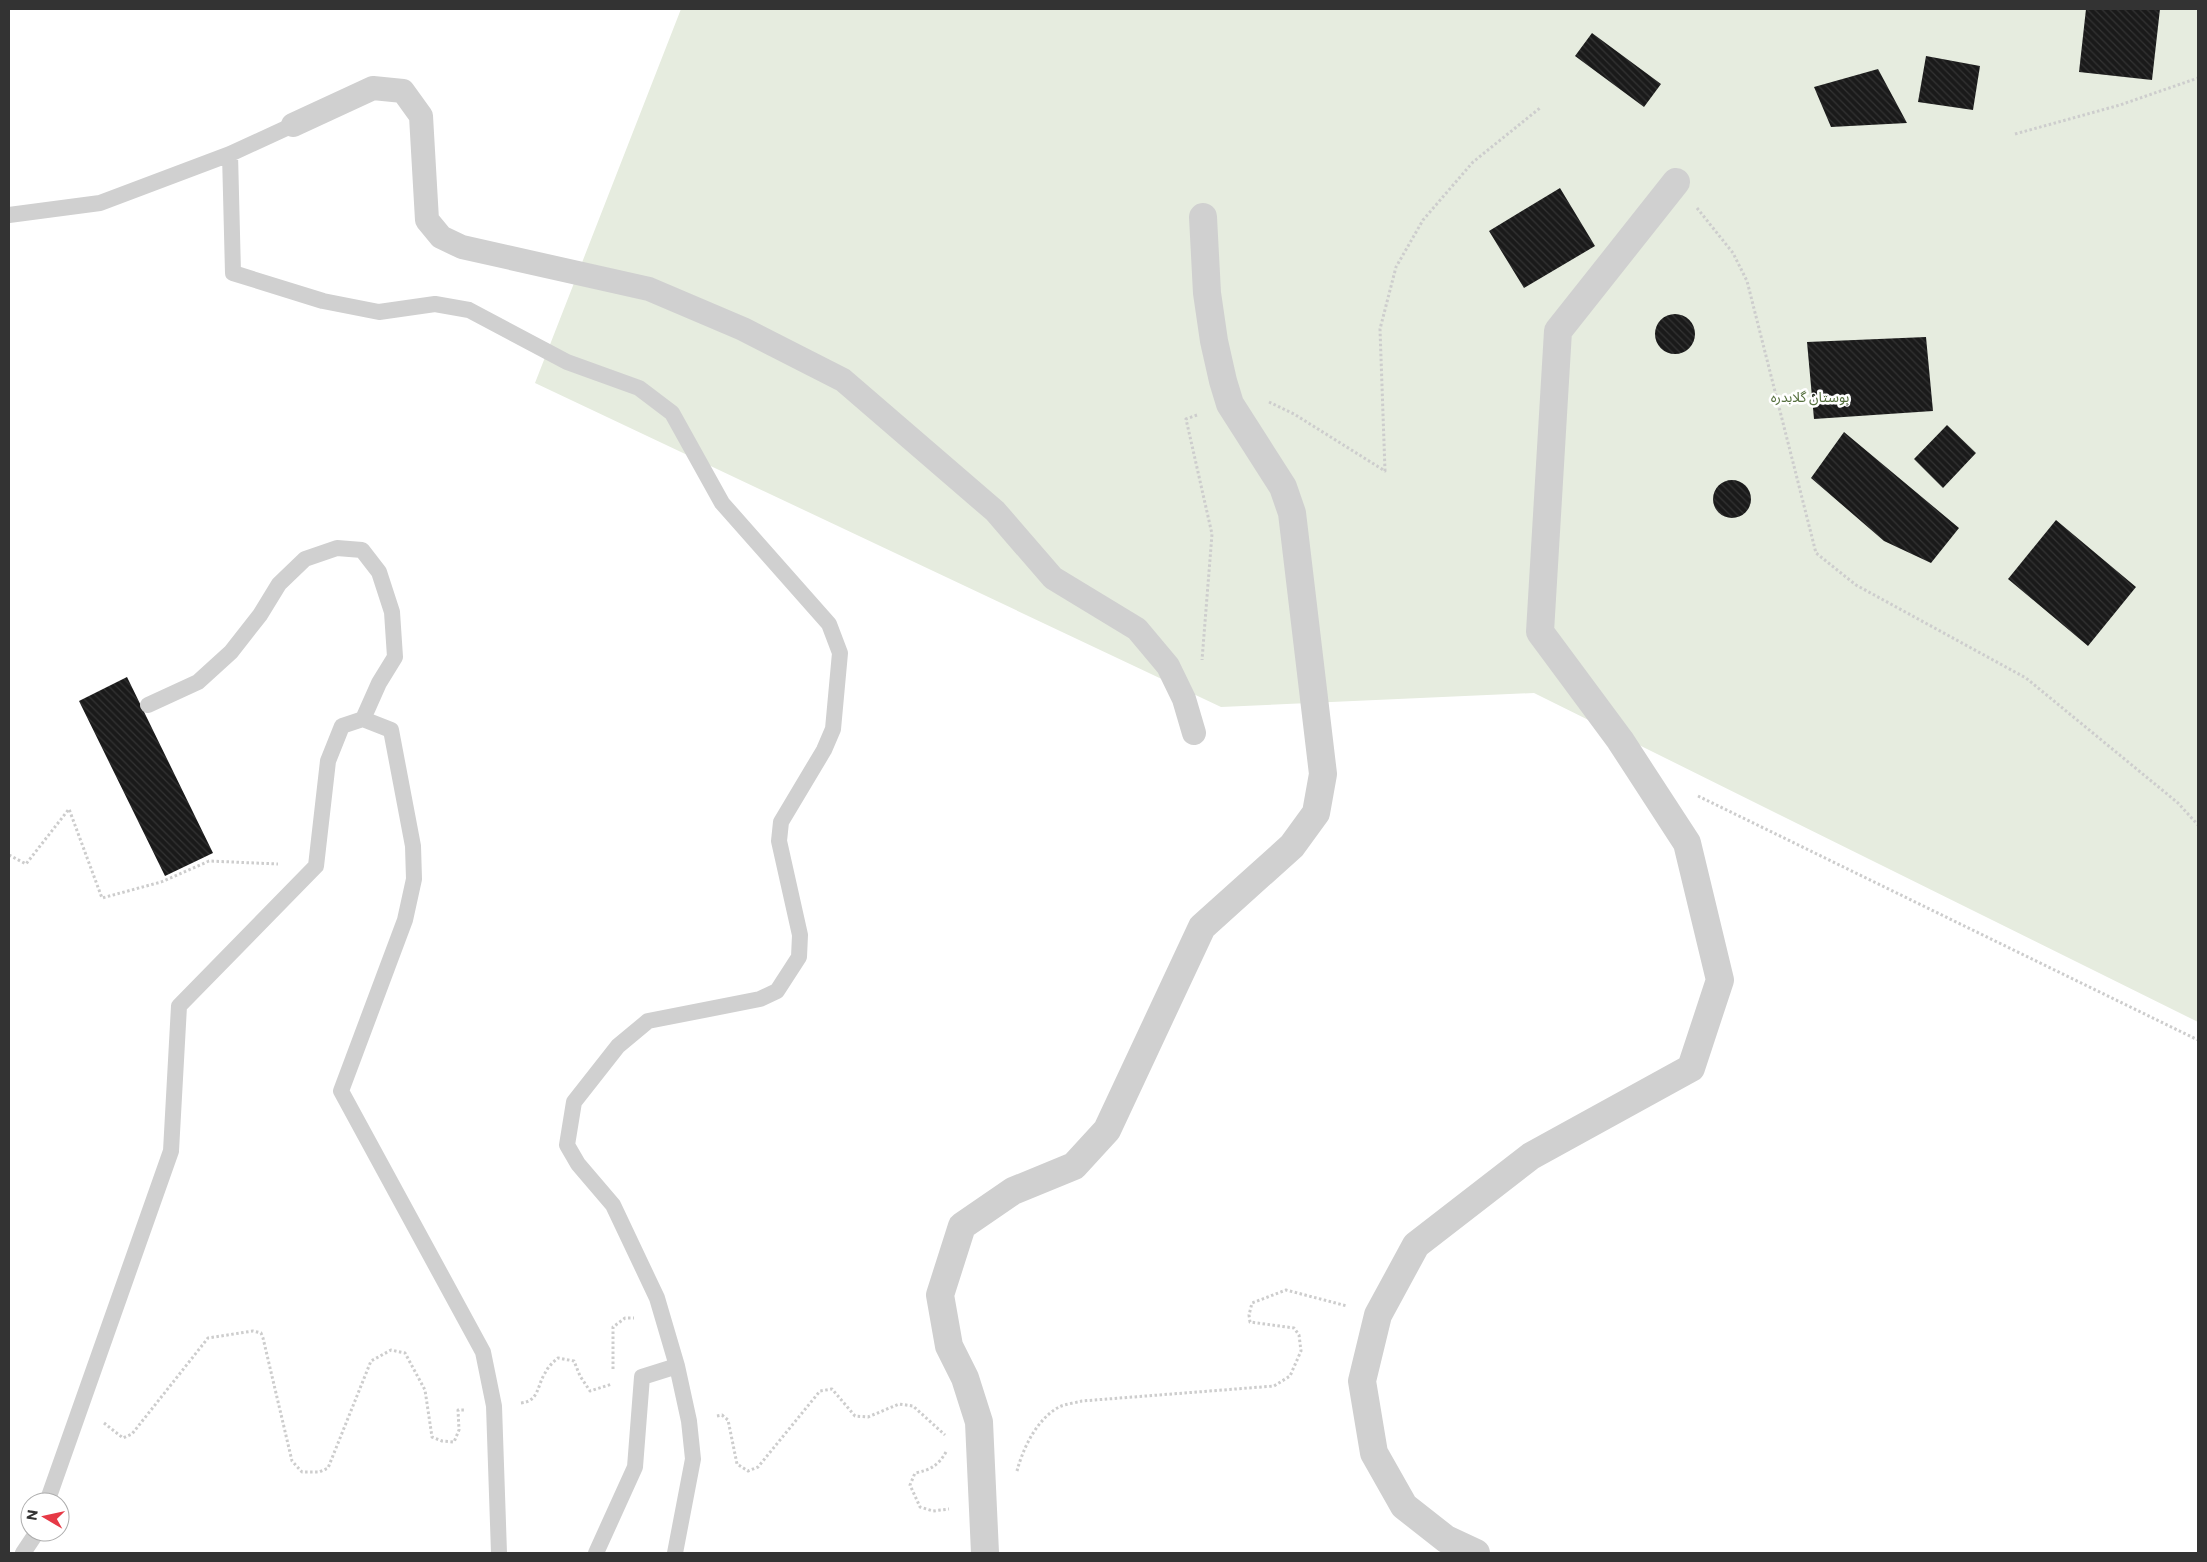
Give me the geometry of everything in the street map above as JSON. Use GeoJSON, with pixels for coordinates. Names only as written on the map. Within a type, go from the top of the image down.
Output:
{"type":"FeatureCollection","features":[{"type":"Feature","properties":{"kind":"street"},"geometry":{"type":"LineString","coordinates":[[293,125],[373,88],[403,91],[421,116],[426,220],[442,236],[462,247],[649,289],[743,329],[843,380],[995,511],[1053,578],[1137,629],[1168,666],[1184,699],[1194,733]]}},
{"type":"Feature","properties":{"kind":"street"},"geometry":{"type":"LineString","coordinates":[[1476,1553],[1446,1539],[1404,1506],[1374,1453],[1362,1381],[1378,1315],[1416,1244],[1531,1156],[1691,1068],[1720,980],[1687,843],[1620,740],[1540,632],[1558,331],[1676,182]]}},
{"type":"Feature","properties":{"kind":"street"},"geometry":{"type":"LineString","coordinates":[[985,1553],[979,1422],[965,1378],[949,1346],[940,1295],[962,1226],[1013,1191],[1074,1166],[1108,1130],[1202,927],[1292,846],[1316,813],[1323,774],[1292,513],[1283,487],[1230,404],[1214,341],[1207,293],[1203,217]]}},
{"type":"Feature","properties":{"kind":"lane"},"geometry":{"type":"LineString","coordinates":[[9,215],[100,203],[230,154],[293,125]]}},
{"type":"Feature","properties":{"kind":"lane"},"geometry":{"type":"LineString","coordinates":[[230,154],[233,273],[323,302],[379,312],[435,304],[469,310],[567,362],[639,388],[672,413],[722,503],[829,624],[840,653],[833,728],[824,750],[781,822],[779,841],[800,934],[800,957],[777,991],[768,995],[648,1021],[618,1046],[574,1102],[567,1145],[578,1164],[613,1205],[664,1317],[678,1366],[690,1421],[692,1459],[675,1553]]}},
{"type":"Feature","properties":{"kind":"lane"},"geometry":{"type":"LineString","coordinates":[[148,705],[198,682],[231,652],[260,616],[279,584],[305,559],[338,548],[362,550],[379,572],[392,612],[395,656],[379,683],[363,719]]}},
{"type":"Feature","properties":{"kind":"lane"},"geometry":{"type":"LineString","coordinates":[[51,1492],[171,1151],[179,1006],[316,866],[328,761],[342,726],[363,719],[391,730],[413,846],[414,879],[405,920],[341,1091],[483,1352],[494,1406],[499,1553]]}},
{"type":"Feature","properties":{"kind":"lane"},"geometry":{"type":"LineString","coordinates":[[596,1553],[635,1466],[642,1377],[678,1366]]}},
{"type":"Feature","properties":{"kind":"lane"},"geometry":{"type":"LineString","coordinates":[[23,1553],[30,1542]]}},
{"type":"Feature","properties":{"kind":"path"},"geometry":{"type":"LineString","coordinates":[[2015,134],[2120,105],[2198,78]]}},
{"type":"Feature","properties":{"kind":"path"},"geometry":{"type":"LineString","coordinates":[[1184,699],[1200,686],[1212,534],[1186,419],[1230,404],[1271,402],[1386,471],[1380,329],[1396,267],[1423,220],[1473,162],[1540,108]]}},
{"type":"Feature","properties":{"kind":"path"},"geometry":{"type":"LineString","coordinates":[[1676,182],[1733,252],[1747,281],[1816,553],[1856,586],[2026,678],[2178,803],[2198,825]]}},
{"type":"Feature","properties":{"kind":"path"},"geometry":{"type":"LineString","coordinates":[[1691,792],[2198,1040]]}},
{"type":"Feature","properties":{"kind":"path"},"geometry":{"type":"LineString","coordinates":[[9,855],[26,864],[69,809],[102,898],[161,882],[209,861],[316,866]]}},
{"type":"Feature","properties":{"kind":"path"},"geometry":{"type":"LineString","coordinates":[[1017,1472],[1022,1453],[1041,1423],[1059,1407],[1082,1401],[1274,1386],[1290,1376],[1301,1351],[1299,1334],[1294,1328],[1250,1322],[1248,1315],[1252,1303],[1286,1290],[1378,1315]]}},
{"type":"Feature","properties":{"kind":"path"},"geometry":{"type":"LineString","coordinates":[[81,1407],[123,1438],[132,1434],[208,1338],[253,1331],[261,1333],[292,1461],[302,1472],[319,1472],[328,1468],[371,1361],[391,1350],[405,1353],[425,1390],[432,1436],[442,1441],[454,1442],[458,1430],[458,1410],[529,1402],[537,1394],[543,1375],[558,1358],[574,1361],[580,1376],[590,1390],[602,1389],[614,1384],[614,1326],[624,1318],[664,1317]]}},
{"type":"Feature","properties":{"kind":"path"},"geometry":{"type":"LineString","coordinates":[[690,1421],[722,1415],[728,1420],[737,1464],[748,1471],[758,1467],[820,1391],[832,1389],[855,1416],[868,1417],[899,1404],[913,1406],[952,1442]]}},
{"type":"Feature","properties":{"kind":"path"},"geometry":{"type":"LineString","coordinates":[[948,1448],[941,1461],[930,1470],[915,1473],[910,1485],[920,1507],[933,1511],[982,1505]]}},
{"type":"Feature","properties":{"kind":"green space","name":"بوستان گلابدره"},"geometry":{"type":"Polygon","coordinates":[[[681,9],[2198,9],[2198,1022],[1534,693],[1221,707],[535,383],[681,9]]]}},
{"type":"Feature","properties":{"kind":"building"},"geometry":{"type":"Polygon","coordinates":[[[2086,9],[2160,9],[2152,80],[2079,72],[2086,9]]]}},
{"type":"Feature","properties":{"kind":"building"},"geometry":{"type":"Polygon","coordinates":[[[1592,33],[1661,84],[1644,107],[1575,56],[1592,33]]]}},
{"type":"Feature","properties":{"kind":"building"},"geometry":{"type":"Polygon","coordinates":[[[1926,56],[1980,66],[1973,110],[1918,102],[1926,56]]]}},
{"type":"Feature","properties":{"kind":"building"},"geometry":{"type":"Polygon","coordinates":[[[1878,69],[1907,123],[1831,127],[1814,87],[1878,69]]]}},
{"type":"Feature","properties":{"kind":"building"},"geometry":{"type":"Polygon","coordinates":[[[1560,188],[1595,246],[1524,288],[1489,231],[1560,188]]]}},
{"type":"Feature","properties":{"kind":"building"},"geometry":{"type":"Polygon","coordinates":[[[1675,314],[1689,320],[1695,334],[1689,348],[1675,354],[1661,348],[1655,334],[1661,320],[1675,314]]]}},
{"type":"Feature","properties":{"kind":"building"},"geometry":{"type":"Polygon","coordinates":[[[1926,337],[1933,411],[1814,419],[1807,342],[1926,337]]]}},
{"type":"Feature","properties":{"kind":"building"},"geometry":{"type":"Polygon","coordinates":[[[1947,425],[1976,453],[1943,488],[1914,459],[1947,425]]]}},
{"type":"Feature","properties":{"kind":"building"},"geometry":{"type":"Polygon","coordinates":[[[1844,432],[1959,528],[1931,563],[1884,541],[1811,478],[1844,432]]]}},
{"type":"Feature","properties":{"kind":"building"},"geometry":{"type":"Polygon","coordinates":[[[1732,480],[1745,486],[1751,499],[1745,512],[1732,518],[1719,512],[1713,499],[1719,486],[1732,480]]]}},
{"type":"Feature","properties":{"kind":"building"},"geometry":{"type":"Polygon","coordinates":[[[2056,520],[2136,587],[2088,646],[2008,579],[2056,520]]]}},
{"type":"Feature","properties":{"kind":"building"},"geometry":{"type":"Polygon","coordinates":[[[127,677],[213,853],[165,876],[79,701],[127,677]]]}}]}
